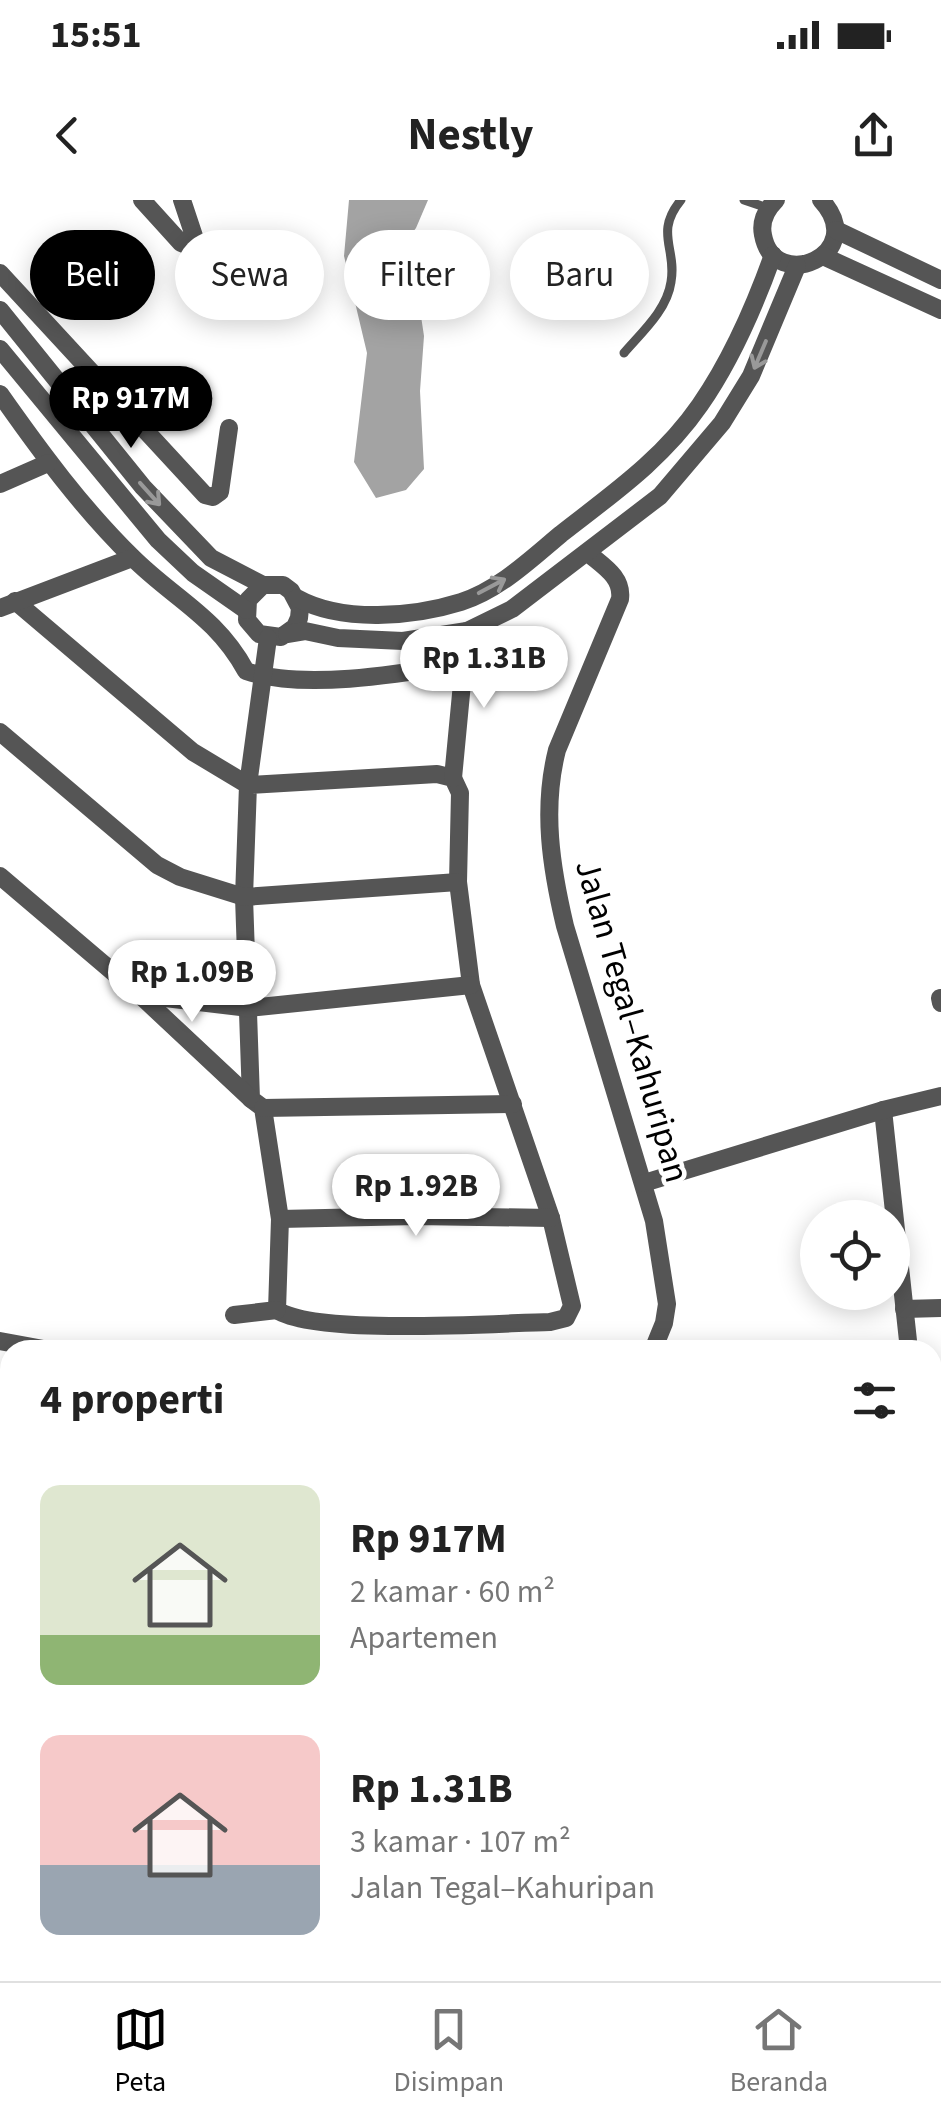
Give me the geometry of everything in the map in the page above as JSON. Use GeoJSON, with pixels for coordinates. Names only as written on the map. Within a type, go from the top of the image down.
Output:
{"type":"FeatureCollection","features":[{"type":"Feature","properties":{"kind":"street"},"geometry":{"type":"LineString","coordinates":[[142,200],[186,245],[194,236],[182,200]]}},
{"type":"Feature","properties":{"kind":"street"},"geometry":{"type":"LineString","coordinates":[[772,204],[762,224],[764,241],[773,256],[798,266],[812,264],[832,244],[836,230],[832,211],[821,200]]}},
{"type":"Feature","properties":{"kind":"street"},"geometry":{"type":"LineString","coordinates":[[836,230],[941,280]]}},
{"type":"Feature","properties":{"kind":"street"},"geometry":{"type":"LineString","coordinates":[[0,310],[143,487],[211,558],[263,585],[282,586],[312,606],[345,613],[409,612],[463,601],[507,578],[639,476],[670,443],[726,365],[773,256]]}},
{"type":"Feature","properties":{"kind":"street"},"geometry":{"type":"LineString","coordinates":[[824,256],[941,310]]}},
{"type":"Feature","properties":{"kind":"street"},"geometry":{"type":"LineString","coordinates":[[0,349],[158,540],[192,573],[246,610],[252,628],[278,636],[305,631],[338,638],[403,641],[467,632],[512,609],[660,496],[722,424],[751,376],[798,266]]}},
{"type":"Feature","properties":{"kind":"street"},"geometry":{"type":"LineString","coordinates":[[0,274],[204,495],[213,497],[220,492],[229,428]]}},
{"type":"Feature","properties":{"kind":"street"},"geometry":{"type":"LineString","coordinates":[[0,394],[48,463],[132,558],[216,627],[232,645],[246,671],[262,685],[370,678],[466,663]]}},
{"type":"Feature","properties":{"kind":"street"},"geometry":{"type":"LineString","coordinates":[[0,484],[48,463]]}},
{"type":"Feature","properties":{"kind":"street","name":"Jalan Tegal–Kahuripan"},"geometry":{"type":"LineString","coordinates":[[588,553],[617,578],[622,588],[557,750],[550,785],[549,834],[565,926],[644,1183],[666,1277],[667,1304],[656,1340]]}},
{"type":"Feature","properties":{"kind":"street"},"geometry":{"type":"LineString","coordinates":[[8,604],[132,558]]}},
{"type":"Feature","properties":{"kind":"street"},"geometry":{"type":"LineString","coordinates":[[246,610],[254,591],[263,585]]}},
{"type":"Feature","properties":{"kind":"street"},"geometry":{"type":"LineString","coordinates":[[277,1310],[280,1218],[257,1104],[244,897],[248,785],[262,685],[278,636],[299,618],[297,598]]}},
{"type":"Feature","properties":{"kind":"street"},"geometry":{"type":"LineString","coordinates":[[8,604],[194,752],[248,785],[437,774],[453,778]]}},
{"type":"Feature","properties":{"kind":"street"},"geometry":{"type":"LineString","coordinates":[[234,1315],[277,1310],[293,1318],[335,1324],[550,1322],[564,1319],[572,1306],[551,1218],[472,985],[458,882],[460,793],[453,778],[467,632]]}},
{"type":"Feature","properties":{"kind":"street"},"geometry":{"type":"LineString","coordinates":[[0,732],[157,865],[244,897],[458,882]]}},
{"type":"Feature","properties":{"kind":"street"},"geometry":{"type":"LineString","coordinates":[[0,876],[140,995],[257,1104],[512,1104]]}},
{"type":"Feature","properties":{"kind":"street"},"geometry":{"type":"LineString","coordinates":[[140,995],[249,1008],[472,985]]}},
{"type":"Feature","properties":{"kind":"street"},"geometry":{"type":"LineString","coordinates":[[644,1183],[882,1110],[941,1096]]}},
{"type":"Feature","properties":{"kind":"street"},"geometry":{"type":"LineString","coordinates":[[882,1110],[892,1200]]}},
{"type":"Feature","properties":{"kind":"street"},"geometry":{"type":"LineString","coordinates":[[280,1218],[551,1218]]}},
{"type":"Feature","properties":{"kind":"street"},"geometry":{"type":"LineString","coordinates":[[910,1309],[941,1308]]}},
{"type":"Feature","properties":{"kind":"street"},"geometry":{"type":"LineString","coordinates":[[904,1310],[907,1340]]}},
{"type":"Feature","properties":{"kind":"lane"},"geometry":{"type":"LineString","coordinates":[[624,353],[662,308],[672,280],[666,230],[681,200]]}},
{"type":"Feature","properties":{"kind":"lane"},"geometry":{"type":"LineString","coordinates":[[744,200],[772,204]]}},
{"type":"Feature","properties":{"kind":"shaded area"},"geometry":{"type":"Polygon","coordinates":[[[349,200],[428,200],[415,230],[346,230],[349,200]]]}},
{"type":"Feature","properties":{"kind":"shaded area"},"geometry":{"type":"Polygon","coordinates":[[[359,320],[422,320],[424,469],[406,490],[376,498],[354,462],[367,353],[359,320]]]}}]}
